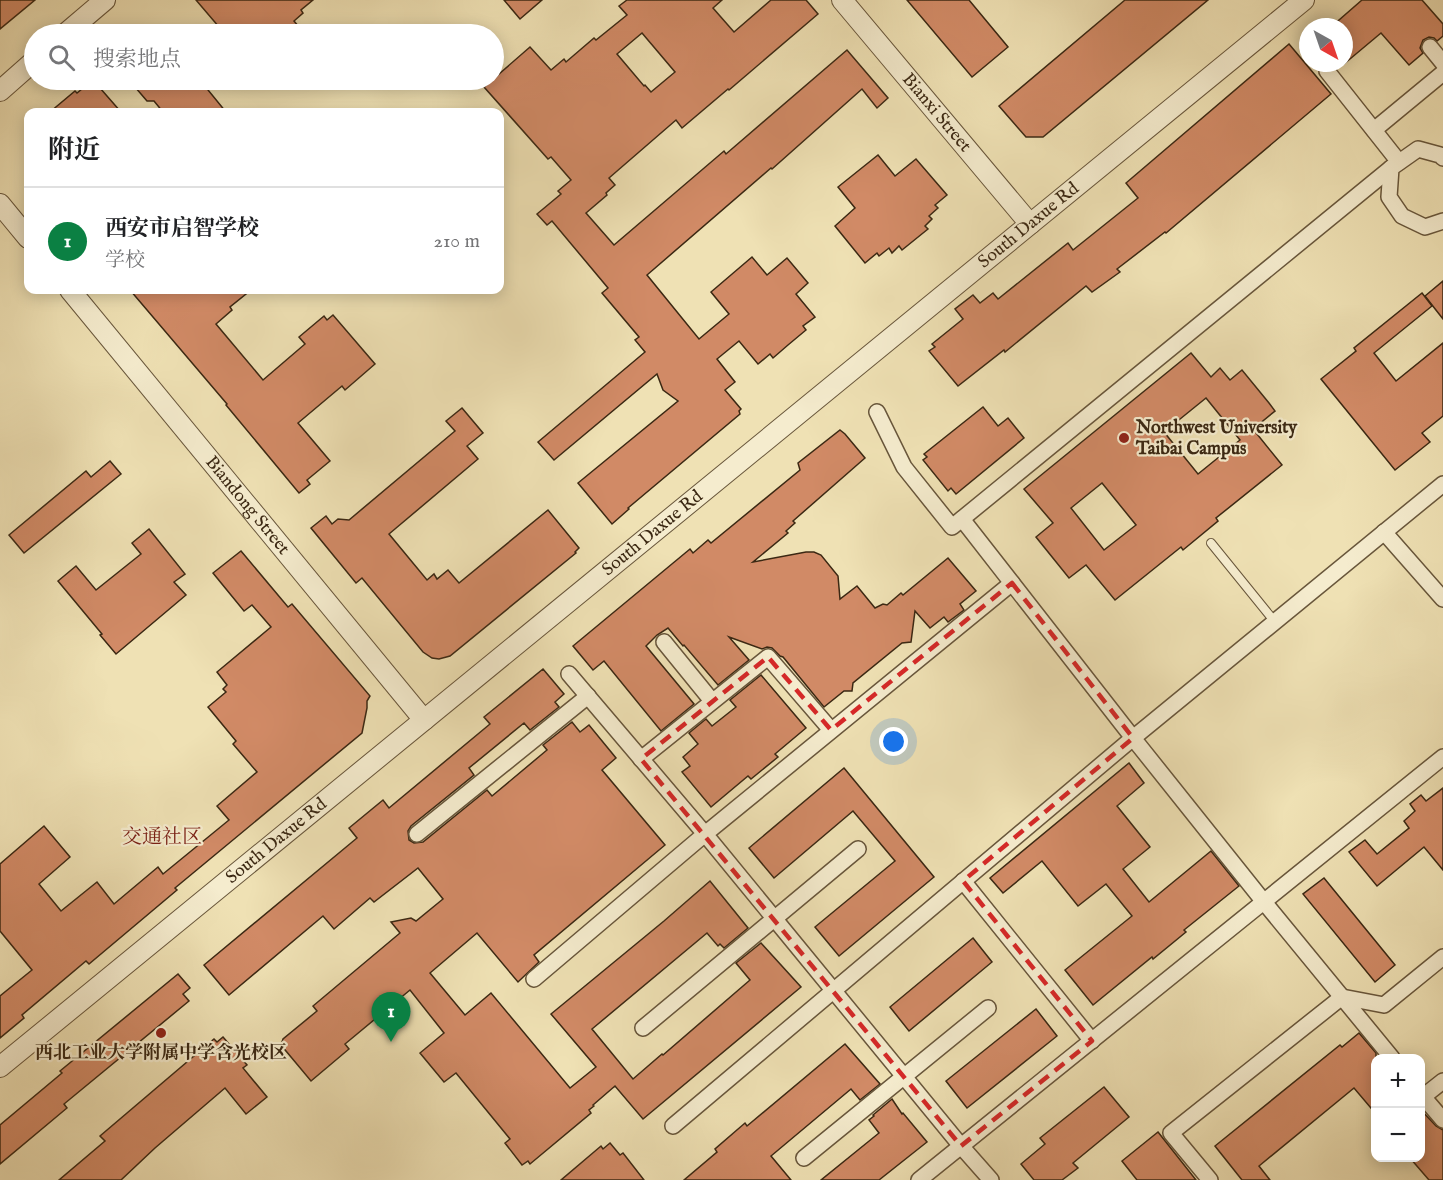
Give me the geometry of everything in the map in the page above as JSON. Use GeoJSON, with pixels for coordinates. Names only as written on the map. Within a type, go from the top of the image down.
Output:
{"type":"FeatureCollection","features":[{"type":"Feature","properties":{"kind":"street"},"geometry":{"type":"LineString","coordinates":[[77,24],[105,0]]}},
{"type":"Feature","properties":{"kind":"street","name":"Bianxi Street"},"geometry":{"type":"LineString","coordinates":[[842,0],[1030,224]]}},
{"type":"Feature","properties":{"kind":"street","name":"South Daxue Rd"},"geometry":{"type":"LineString","coordinates":[[0,1067],[1304,0]]}},
{"type":"Feature","properties":{"kind":"street"},"geometry":{"type":"LineString","coordinates":[[1430,47],[1443,63]]}},
{"type":"Feature","properties":{"kind":"street"},"geometry":{"type":"LineString","coordinates":[[0,90],[24,70]]}},
{"type":"Feature","properties":{"kind":"street"},"geometry":{"type":"LineString","coordinates":[[1327,72],[1374,130],[1395,165],[1389,197],[1402,216],[1425,227],[1443,221]]}},
{"type":"Feature","properties":{"kind":"street"},"geometry":{"type":"LineString","coordinates":[[1374,130],[1443,73]]}},
{"type":"Feature","properties":{"kind":"street"},"geometry":{"type":"LineString","coordinates":[[877,412],[903,467],[952,527],[1395,165],[1418,149],[1440,155],[1443,158]]}},
{"type":"Feature","properties":{"kind":"street"},"geometry":{"type":"LineString","coordinates":[[0,204],[24,233]]}},
{"type":"Feature","properties":{"kind":"street","name":"Biandong Street"},"geometry":{"type":"LineString","coordinates":[[73,294],[424,720]]}},
{"type":"Feature","properties":{"kind":"street"},"geometry":{"type":"LineString","coordinates":[[673,1126],[1133,738],[1443,484]]}},
{"type":"Feature","properties":{"kind":"street"},"geometry":{"type":"LineString","coordinates":[[962,519],[1133,738],[1388,1054]]}},
{"type":"Feature","properties":{"kind":"street"},"geometry":{"type":"LineString","coordinates":[[1384,532],[1443,598]]}},
{"type":"Feature","properties":{"kind":"street"},"geometry":{"type":"LineString","coordinates":[[534,979],[705,834],[1012,583]]}},
{"type":"Feature","properties":{"kind":"street"},"geometry":{"type":"LineString","coordinates":[[664,642],[712,701]]}},
{"type":"Feature","properties":{"kind":"street"},"geometry":{"type":"LineString","coordinates":[[641,759],[768,657],[831,730]]}},
{"type":"Feature","properties":{"kind":"street"},"geometry":{"type":"LineString","coordinates":[[569,674],[705,834],[991,1180]]}},
{"type":"Feature","properties":{"kind":"street"},"geometry":{"type":"LineString","coordinates":[[417,834],[588,696]]}},
{"type":"Feature","properties":{"kind":"street"},"geometry":{"type":"LineString","coordinates":[[919,1180],[1443,757]]}},
{"type":"Feature","properties":{"kind":"street"},"geometry":{"type":"LineString","coordinates":[[643,1028],[858,849]]}},
{"type":"Feature","properties":{"kind":"street"},"geometry":{"type":"LineString","coordinates":[[963,882],[1092,1041]]}},
{"type":"Feature","properties":{"kind":"street"},"geometry":{"type":"LineString","coordinates":[[1210,1180],[1171,1133],[1342,997],[1384,1005],[1443,957]]}},
{"type":"Feature","properties":{"kind":"street"},"geometry":{"type":"LineString","coordinates":[[804,1158],[988,1008]]}},
{"type":"Feature","properties":{"kind":"street"},"geometry":{"type":"LineString","coordinates":[[1425,1093],[1443,1081]]}},
{"type":"Feature","properties":{"kind":"street"},"geometry":{"type":"LineString","coordinates":[[1425,1099],[1443,1120]]}},
{"type":"Feature","properties":{"kind":"lane"},"geometry":{"type":"LineString","coordinates":[[1211,543],[1275,622]]}},
{"type":"Feature","properties":{"kind":"highlighted area"},"geometry":{"type":"Polygon","coordinates":[[[1012,583],[1133,738],[963,881],[1092,1041],[961,1146],[641,759],[768,657],[831,730],[1012,583]]]}},
{"type":"Feature","properties":{"kind":"building"},"geometry":{"type":"Polygon","coordinates":[[[0,0],[35,0],[0,29],[0,0]]]}},
{"type":"Feature","properties":{"kind":"building"},"geometry":{"type":"Polygon","coordinates":[[[196,0],[313,0],[301,10],[303,13],[294,21],[296,24],[216,24],[196,0]]]}},
{"type":"Feature","properties":{"kind":"building"},"geometry":{"type":"Polygon","coordinates":[[[504,0],[542,0],[520,19],[504,0]]]}},
{"type":"Feature","properties":{"kind":"building"},"geometry":{"type":"Polygon","coordinates":[[[627,0],[722,0],[713,8],[734,32],[771,0],[806,0],[818,14],[682,128],[676,120],[609,178],[615,185],[586,213],[614,245],[724,151],[726,154],[847,50],[888,98],[877,108],[862,89],[647,275],[699,339],[729,314],[711,292],[752,257],[767,275],[787,258],[808,283],[796,294],[815,317],[803,326],[806,330],[773,358],[770,354],[758,364],[739,341],[717,359],[735,382],[725,390],[741,409],[740,414],[612,524],[578,483],[678,401],[663,390],[657,374],[554,460],[538,442],[645,352],[635,340],[639,337],[602,293],[608,288],[552,221],[547,225],[537,214],[561,194],[558,191],[571,180],[551,157],[548,159],[487,90],[504,90],[504,70],[530,47],[551,70],[564,59],[566,62],[594,38],[596,40],[627,15],[619,6],[627,0]],[[642,33],[617,54],[651,92],[675,72],[642,33]]]}},
{"type":"Feature","properties":{"kind":"building"},"geometry":{"type":"Polygon","coordinates":[[[907,0],[969,0],[1008,47],[972,77],[907,0]]]}},
{"type":"Feature","properties":{"kind":"building"},"geometry":{"type":"Polygon","coordinates":[[[1125,0],[1208,0],[1043,137],[1026,137],[999,106],[1125,0]]]}},
{"type":"Feature","properties":{"kind":"building"},"geometry":{"type":"Polygon","coordinates":[[[1362,0],[1422,0],[1443,24],[1443,36],[1437,41],[1429,37],[1423,40],[1420,48],[1423,53],[1409,65],[1381,33],[1353,56],[1353,18],[1341,18],[1362,0]]]}},
{"type":"Feature","properties":{"kind":"building"},"geometry":{"type":"Polygon","coordinates":[[[1289,44],[1299,56],[1299,72],[1313,72],[1331,94],[1166,233],[1117,269],[1120,272],[1092,292],[1086,286],[1005,352],[1004,350],[958,386],[929,351],[935,347],[932,344],[963,319],[955,309],[973,295],[980,303],[993,293],[998,299],[1068,243],[1073,250],[1138,198],[1126,183],[1289,44]]]}},
{"type":"Feature","properties":{"kind":"building"},"geometry":{"type":"Polygon","coordinates":[[[81,90],[102,90],[118,108],[55,108],[75,91],[77,93],[81,90]]]}},
{"type":"Feature","properties":{"kind":"building"},"geometry":{"type":"Polygon","coordinates":[[[138,90],[208,90],[223,108],[160,108],[154,101],[147,101],[138,90]]]}},
{"type":"Feature","properties":{"kind":"building"},"geometry":{"type":"Polygon","coordinates":[[[878,155],[895,176],[916,159],[947,195],[935,205],[938,208],[929,216],[932,219],[925,226],[928,229],[902,250],[899,246],[892,253],[889,248],[879,256],[877,253],[865,263],[835,226],[855,208],[838,187],[878,155]]]}},
{"type":"Feature","properties":{"kind":"building"},"geometry":{"type":"Polygon","coordinates":[[[1443,281],[1443,319],[1425,296],[1443,281]]]}},
{"type":"Feature","properties":{"kind":"building"},"geometry":{"type":"Polygon","coordinates":[[[1422,293],[1432,306],[1374,353],[1396,381],[1443,343],[1443,416],[1422,433],[1430,442],[1395,470],[1321,379],[1356,351],[1354,348],[1422,293]]]}},
{"type":"Feature","properties":{"kind":"building"},"geometry":{"type":"Polygon","coordinates":[[[133,294],[246,294],[230,307],[232,310],[216,324],[263,380],[305,344],[299,337],[324,316],[327,320],[333,315],[375,364],[345,390],[342,386],[298,423],[330,461],[307,480],[310,484],[299,493],[133,294]]]}},
{"type":"Feature","properties":{"kind":"building"},"geometry":{"type":"Polygon","coordinates":[[[1191,353],[1211,377],[1220,368],[1230,380],[1242,370],[1275,411],[1253,429],[1282,465],[1216,518],[1218,521],[1183,550],[1181,547],[1115,600],[1086,565],[1069,578],[1036,537],[1053,523],[1024,489],[1191,353]],[[1206,398],[1164,432],[1198,474],[1240,440],[1206,398]],[[1102,483],[1071,508],[1104,550],[1136,525],[1102,483]]]}},
{"type":"Feature","properties":{"kind":"building"},"geometry":{"type":"Polygon","coordinates":[[[983,407],[998,426],[1008,418],[1024,438],[956,494],[951,488],[948,491],[923,460],[927,457],[924,454],[983,407]]]}},
{"type":"Feature","properties":{"kind":"building"},"geometry":{"type":"Polygon","coordinates":[[[462,408],[483,433],[467,446],[478,459],[389,534],[427,580],[434,574],[437,579],[448,570],[459,583],[548,510],[579,548],[576,553],[450,656],[439,659],[432,658],[423,652],[362,578],[356,583],[311,528],[326,516],[332,524],[338,519],[349,520],[455,431],[446,421],[462,408]]]}},
{"type":"Feature","properties":{"kind":"building"},"geometry":{"type":"Polygon","coordinates":[[[840,430],[865,458],[793,521],[795,523],[786,531],[788,533],[753,562],[814,552],[821,555],[838,576],[840,599],[857,586],[875,608],[883,604],[887,605],[901,593],[903,595],[948,558],[976,591],[960,604],[964,610],[948,622],[944,617],[930,628],[915,611],[911,642],[902,643],[853,683],[852,691],[844,691],[824,707],[783,657],[772,648],[762,649],[729,637],[749,660],[718,685],[668,628],[646,646],[694,704],[661,731],[604,661],[593,670],[573,646],[690,549],[693,553],[708,540],[711,543],[800,470],[798,463],[840,430]]]}},
{"type":"Feature","properties":{"kind":"building"},"geometry":{"type":"Polygon","coordinates":[[[110,461],[121,474],[24,553],[9,535],[86,471],[91,477],[110,461]]]}},
{"type":"Feature","properties":{"kind":"building"},"geometry":{"type":"Polygon","coordinates":[[[149,529],[185,574],[174,582],[186,595],[116,654],[58,581],[76,566],[96,590],[141,554],[132,543],[149,529]]]}},
{"type":"Feature","properties":{"kind":"building"},"geometry":{"type":"Polygon","coordinates":[[[241,551],[288,607],[292,604],[370,696],[367,701],[362,733],[175,888],[177,890],[89,964],[86,961],[22,1015],[24,1018],[0,1038],[0,996],[32,970],[0,931],[0,864],[44,826],[70,857],[39,884],[61,911],[97,882],[114,904],[158,867],[163,874],[229,820],[217,806],[257,772],[233,744],[236,741],[208,707],[226,692],[223,689],[227,685],[217,672],[271,627],[252,605],[244,611],[213,573],[241,551]]]}},
{"type":"Feature","properties":{"kind":"building"},"geometry":{"type":"Polygon","coordinates":[[[543,669],[564,694],[555,702],[559,707],[530,730],[524,723],[469,768],[474,775],[411,826],[408,831],[409,840],[414,843],[423,842],[487,790],[492,796],[547,750],[543,745],[572,722],[580,732],[589,725],[616,758],[602,770],[665,845],[534,955],[539,962],[518,982],[477,933],[430,973],[465,1015],[491,993],[570,1088],[596,1067],[551,1014],[710,881],[748,928],[724,948],[720,944],[718,946],[707,933],[592,1029],[633,1079],[750,980],[736,963],[761,943],[801,987],[643,1119],[615,1086],[593,1105],[589,1110],[591,1113],[530,1164],[528,1161],[522,1165],[505,1143],[510,1139],[456,1073],[444,1082],[420,1053],[444,1033],[410,990],[345,1044],[349,1049],[311,1081],[281,1045],[283,1039],[317,1011],[313,1006],[400,933],[391,922],[411,918],[416,921],[443,899],[418,868],[374,902],[370,898],[334,929],[323,916],[229,995],[204,965],[357,838],[349,828],[383,800],[389,808],[490,724],[484,717],[543,669]]]}},
{"type":"Feature","properties":{"kind":"building"},"geometry":{"type":"Polygon","coordinates":[[[761,675],[806,728],[775,754],[778,757],[751,779],[748,776],[711,807],[682,772],[690,766],[683,757],[698,744],[689,733],[706,719],[712,726],[736,707],[730,700],[761,675]]]}},
{"type":"Feature","properties":{"kind":"building"},"geometry":{"type":"Polygon","coordinates":[[[1129,763],[1144,783],[1117,806],[1150,847],[1123,869],[1149,902],[1211,851],[1239,886],[1184,930],[1186,932],[1153,959],[1152,957],[1093,1005],[1065,970],[1132,916],[1106,884],[1078,906],[1042,861],[1003,893],[990,878],[1129,763]]]}},
{"type":"Feature","properties":{"kind":"building"},"geometry":{"type":"Polygon","coordinates":[[[844,768],[934,877],[839,956],[815,927],[895,861],[853,811],[774,878],[749,848],[844,768]]]}},
{"type":"Feature","properties":{"kind":"building"},"geometry":{"type":"Polygon","coordinates":[[[1443,788],[1443,870],[1424,847],[1377,886],[1349,852],[1365,840],[1377,854],[1409,828],[1404,821],[1415,811],[1410,804],[1421,795],[1426,801],[1443,788]]]}},
{"type":"Feature","properties":{"kind":"building"},"geometry":{"type":"Polygon","coordinates":[[[1324,878],[1395,965],[1375,982],[1303,894],[1324,878]]]}},
{"type":"Feature","properties":{"kind":"building"},"geometry":{"type":"Polygon","coordinates":[[[973,938],[992,962],[909,1031],[890,1007],[973,938]]]}},
{"type":"Feature","properties":{"kind":"building"},"geometry":{"type":"Polygon","coordinates":[[[178,974],[190,988],[183,994],[189,1001],[64,1104],[67,1108],[0,1164],[0,1125],[62,1073],[60,1071],[178,974]]]}},
{"type":"Feature","properties":{"kind":"building"},"geometry":{"type":"Polygon","coordinates":[[[1036,1009],[1057,1036],[967,1108],[946,1081],[1036,1009]]]}},
{"type":"Feature","properties":{"kind":"building"},"geometry":{"type":"Polygon","coordinates":[[[1359,1033],[1376,1053],[1371,1054],[1371,1108],[1354,1088],[1259,1166],[1270,1180],[1242,1180],[1215,1146],[1340,1045],[1342,1047],[1359,1033]]]}},
{"type":"Feature","properties":{"kind":"building"},"geometry":{"type":"Polygon","coordinates":[[[223,1037],[247,1065],[243,1068],[267,1097],[246,1114],[225,1088],[121,1180],[59,1180],[105,1141],[100,1136],[214,1039],[217,1042],[223,1037]]]}},
{"type":"Feature","properties":{"kind":"building"},"geometry":{"type":"Polygon","coordinates":[[[845,1044],[880,1084],[860,1100],[851,1089],[771,1156],[791,1180],[684,1180],[717,1152],[715,1149],[745,1123],[747,1126],[845,1044]]]}},
{"type":"Feature","properties":{"kind":"building"},"geometry":{"type":"Polygon","coordinates":[[[1104,1087],[1129,1117],[1073,1163],[1078,1168],[1062,1180],[1034,1180],[1021,1164],[1045,1144],[1040,1138],[1104,1087]]]}},
{"type":"Feature","properties":{"kind":"building"},"geometry":{"type":"Polygon","coordinates":[[[892,1099],[927,1142],[879,1180],[821,1180],[879,1133],[869,1120],[892,1099]]]}},
{"type":"Feature","properties":{"kind":"building"},"geometry":{"type":"Polygon","coordinates":[[[1425,1114],[1443,1130],[1443,1180],[1429,1180],[1413,1162],[1425,1162],[1425,1114]]]}},
{"type":"Feature","properties":{"kind":"building"},"geometry":{"type":"Polygon","coordinates":[[[1158,1132],[1196,1180],[1137,1180],[1122,1161],[1158,1132]]]}},
{"type":"Feature","properties":{"kind":"building"},"geometry":{"type":"Polygon","coordinates":[[[610,1143],[620,1155],[623,1153],[644,1180],[561,1180],[601,1146],[603,1149],[610,1143]]]}},
{"type":"Feature","properties":{"kind":"place","name":"Northwest University Taibai Campus"},"geometry":{"type":"Point","coordinates":[1124,438]}},
{"type":"Feature","properties":{"kind":"place","name":"西北工业大学附属中学含光校区"},"geometry":{"type":"Point","coordinates":[161,1033]}},
{"type":"Feature","properties":{"kind":"place","name":"西安市启智学校"},"geometry":{"type":"Point","coordinates":[391,1042]}},
{"type":"Feature","properties":{"kind":"district","name":"交通社区"},"geometry":{"type":"Point","coordinates":[162,837]}}]}
